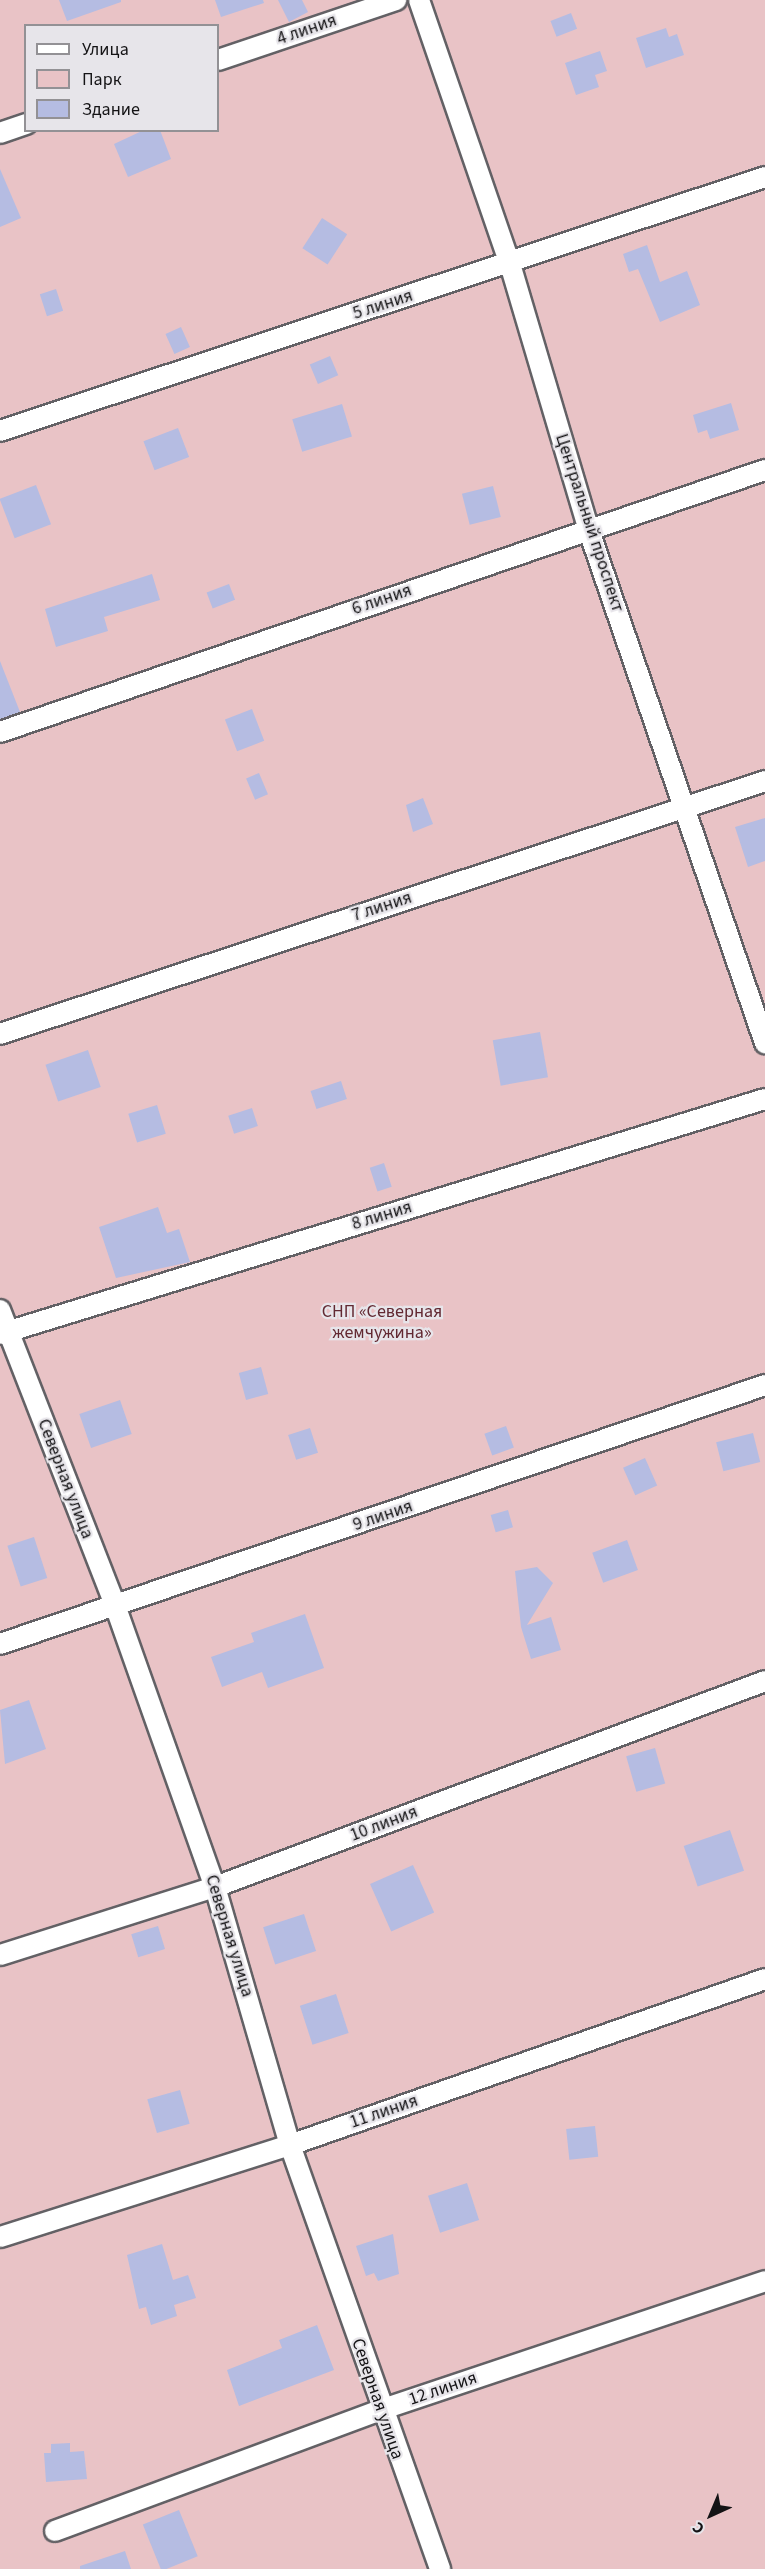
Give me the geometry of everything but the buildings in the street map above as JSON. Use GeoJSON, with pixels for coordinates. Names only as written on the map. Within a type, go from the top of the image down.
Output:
{"type":"FeatureCollection","features":[{"type":"Feature","properties":{"kind":"street","name":"4 линия"},"geometry":{"type":"LineString","coordinates":[[219,60],[396,0]]}},
{"type":"Feature","properties":{"kind":"street","name":"Центральный проспект"},"geometry":{"type":"LineString","coordinates":[[419,0],[510,264],[588,528],[765,1043]]}},
{"type":"Feature","properties":{"kind":"street"},"geometry":{"type":"LineString","coordinates":[[0,133],[24,125]]}},
{"type":"Feature","properties":{"kind":"street","name":"5 линия"},"geometry":{"type":"LineString","coordinates":[[0,431],[510,264],[765,177]]}},
{"type":"Feature","properties":{"kind":"street","name":"6 линия"},"geometry":{"type":"LineString","coordinates":[[0,732],[588,528],[765,470]]}},
{"type":"Feature","properties":{"kind":"street","name":"7 линия"},"geometry":{"type":"LineString","coordinates":[[0,1034],[765,781]]}},
{"type":"Feature","properties":{"kind":"street","name":"8 линия"},"geometry":{"type":"LineString","coordinates":[[4,1333],[765,1100]]}},
{"type":"Feature","properties":{"kind":"street","name":"Северная улица"},"geometry":{"type":"LineString","coordinates":[[0,1310],[4,1333],[116,1608],[215,1887],[290,2145],[380,2410],[440,2569]]}},
{"type":"Feature","properties":{"kind":"street","name":"9 линия"},"geometry":{"type":"LineString","coordinates":[[0,1644],[116,1608],[765,1385]]}},
{"type":"Feature","properties":{"kind":"street","name":"10 линия"},"geometry":{"type":"LineString","coordinates":[[0,1955],[215,1887],[765,1681]]}},
{"type":"Feature","properties":{"kind":"street","name":"11 линия"},"geometry":{"type":"LineString","coordinates":[[0,2237],[290,2145],[765,1979]]}},
{"type":"Feature","properties":{"kind":"street","name":"12 линия"},"geometry":{"type":"LineString","coordinates":[[55,2531],[380,2410],[765,2280]]}},
{"type":"Feature","properties":{"kind":"green space","name":"СНП «Северная жемчужина»"},"geometry":{"type":"Polygon","coordinates":[[[0,0],[765,0],[765,2569],[0,2569],[0,0]]]}}]}
